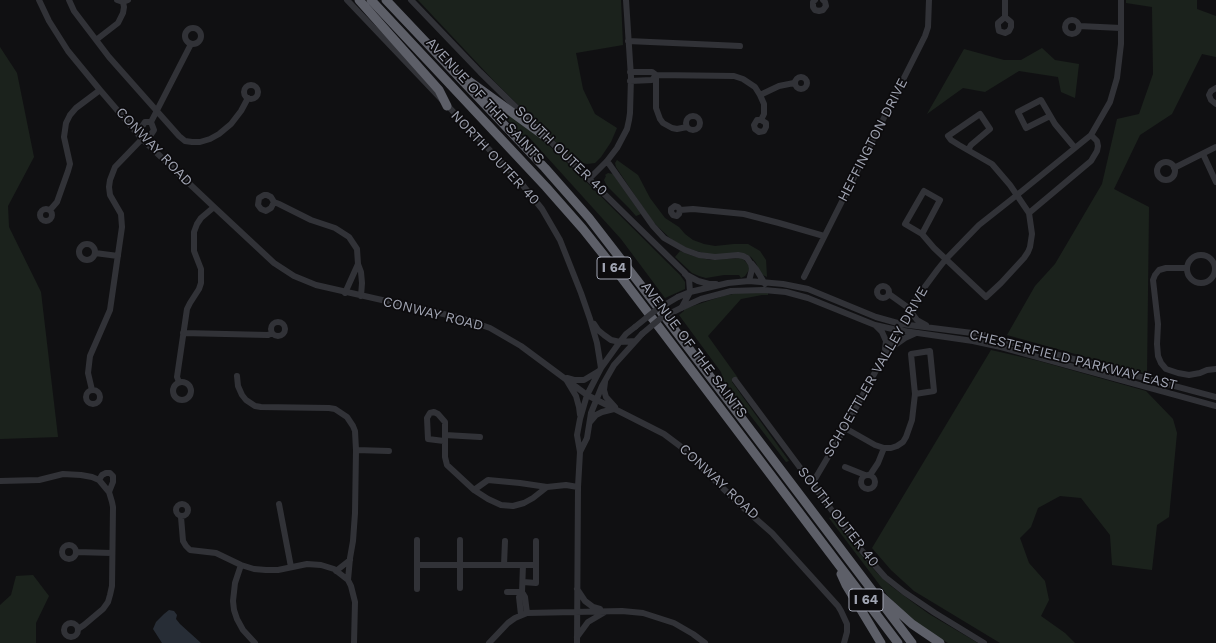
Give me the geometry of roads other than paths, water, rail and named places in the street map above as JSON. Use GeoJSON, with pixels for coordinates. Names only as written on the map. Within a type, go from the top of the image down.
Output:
{"type":"FeatureCollection","features":[{"type":"Feature","properties":{"kind":"highway"},"geometry":{"type":"LineString","coordinates":[[359,0],[439,90],[447,106]]}},
{"type":"Feature","properties":{"kind":"highway","name":"AVENUE OF THE SAINTS"},"geometry":{"type":"LineString","coordinates":[[371,0],[546,187],[583,229],[898,643]]}},
{"type":"Feature","properties":{"kind":"highway","name":"AVENUE OF THE SAINTS"},"geometry":{"type":"LineString","coordinates":[[386,0],[545,168],[606,240],[912,643]]}},
{"type":"Feature","properties":{"kind":"highway"},"geometry":{"type":"LineString","coordinates":[[450,68],[546,137]]}},
{"type":"Feature","properties":{"kind":"highway"},"geometry":{"type":"LineString","coordinates":[[833,557],[846,585],[881,643]]}},
{"type":"Feature","properties":{"kind":"highway"},"geometry":{"type":"LineString","coordinates":[[868,585],[912,624],[940,643]]}},
{"type":"Feature","properties":{"kind":"street","name":"CONWAY ROAD"},"geometry":{"type":"LineString","coordinates":[[38,0],[68,51],[142,139],[274,263],[304,281],[316,286],[461,318],[490,328],[522,346],[587,395],[664,434],[680,446],[739,504],[772,533],[841,611],[846,624],[847,632],[844,643]]}},
{"type":"Feature","properties":{"kind":"street"},"geometry":{"type":"LineString","coordinates":[[69,0],[74,11],[110,57],[179,136],[185,140],[200,142],[210,139],[228,127],[241,111],[248,98]]}},
{"type":"Feature","properties":{"kind":"street","name":"NORTH OUTER 40"},"geometry":{"type":"LineString","coordinates":[[347,0],[517,179],[551,222],[565,252],[590,319],[597,343],[601,369]]}},
{"type":"Feature","properties":{"kind":"street","name":"SOUTH OUTER 40"},"geometry":{"type":"LineString","coordinates":[[411,0],[480,72],[685,273]]}},
{"type":"Feature","properties":{"kind":"street"},"geometry":{"type":"LineString","coordinates":[[589,179],[607,160],[627,129],[630,113],[630,72],[626,0]]}},
{"type":"Feature","properties":{"kind":"street"},"geometry":{"type":"LineString","coordinates":[[815,0],[813,2],[813,7],[815,10],[819,11],[823,10],[826,6],[823,0]]}},
{"type":"Feature","properties":{"kind":"street","name":"HEFFINGTON DRIVE"},"geometry":{"type":"LineString","coordinates":[[804,277],[925,36],[928,27],[930,0]]}},
{"type":"Feature","properties":{"kind":"street"},"geometry":{"type":"LineString","coordinates":[[1005,0],[1005,17]]}},
{"type":"Feature","properties":{"kind":"street","name":"SCHOETTLER VALLEY DRIVE"},"geometry":{"type":"LineString","coordinates":[[812,484],[845,428],[897,330],[920,292],[946,259],[979,225],[1091,135],[1113,94],[1119,68],[1121,0]]}},
{"type":"Feature","properties":{"kind":"street"},"geometry":{"type":"LineString","coordinates":[[96,40],[118,23],[123,13],[123,1]]}},
{"type":"Feature","properties":{"kind":"street"},"geometry":{"type":"LineString","coordinates":[[1079,26],[1121,28]]}},
{"type":"Feature","properties":{"kind":"street"},"geometry":{"type":"LineString","coordinates":[[628,41],[740,46]]}},
{"type":"Feature","properties":{"kind":"street"},"geometry":{"type":"LineString","coordinates":[[150,122],[191,44]]}},
{"type":"Feature","properties":{"kind":"street"},"geometry":{"type":"LineString","coordinates":[[630,72],[652,72],[656,75],[734,76],[743,79],[755,88],[764,104],[764,114],[761,120]]}},
{"type":"Feature","properties":{"kind":"street"},"geometry":{"type":"LineString","coordinates":[[630,81],[652,80],[656,75]]}},
{"type":"Feature","properties":{"kind":"street"},"geometry":{"type":"LineString","coordinates":[[656,75],[656,108],[660,119],[663,123],[672,128],[687,127]]}},
{"type":"Feature","properties":{"kind":"street"},"geometry":{"type":"LineString","coordinates":[[760,95],[779,86],[794,83]]}},
{"type":"Feature","properties":{"kind":"street"},"geometry":{"type":"LineString","coordinates":[[1216,88],[1211,91],[1209,95],[1211,100],[1216,104]]}},
{"type":"Feature","properties":{"kind":"street"},"geometry":{"type":"LineString","coordinates":[[50,210],[57,202],[70,164],[64,137],[66,123],[76,108],[100,90]]}},
{"type":"Feature","properties":{"kind":"street"},"geometry":{"type":"LineString","coordinates":[[1050,116],[1026,128],[1018,112],[1042,100],[1055,124],[1075,148]]}},
{"type":"Feature","properties":{"kind":"street"},"geometry":{"type":"LineString","coordinates":[[922,234],[940,200],[924,191],[905,224],[922,234],[934,248],[986,297],[1001,283],[1028,252],[1032,234],[1029,213],[1010,185],[992,164],[968,150],[951,140],[948,136],[980,114],[990,129],[971,145],[968,150]]}},
{"type":"Feature","properties":{"kind":"street"},"geometry":{"type":"LineString","coordinates":[[142,139],[141,128],[145,122],[150,122]]}},
{"type":"Feature","properties":{"kind":"street"},"geometry":{"type":"LineString","coordinates":[[92,390],[88,367],[90,356],[110,310],[122,219],[118,208],[110,195],[110,180],[116,167],[142,139],[150,136],[154,130],[150,122]]}},
{"type":"Feature","properties":{"kind":"street"},"geometry":{"type":"LineString","coordinates":[[1029,213],[1091,161],[1097,151],[1098,141],[1091,135]]}},
{"type":"Feature","properties":{"kind":"street"},"geometry":{"type":"LineString","coordinates":[[1174,168],[1216,147]]}},
{"type":"Feature","properties":{"kind":"street"},"geometry":{"type":"LineString","coordinates":[[1203,154],[1216,182]]}},
{"type":"Feature","properties":{"kind":"street"},"geometry":{"type":"LineString","coordinates":[[607,160],[653,226],[667,240],[685,250],[699,255],[715,257],[743,256],[756,269],[770,290]]}},
{"type":"Feature","properties":{"kind":"street"},"geometry":{"type":"LineString","coordinates":[[274,202],[311,220],[335,228],[349,237],[356,249],[358,264],[362,272],[361,296]]}},
{"type":"Feature","properties":{"kind":"street"},"geometry":{"type":"LineString","coordinates":[[179,382],[177,377],[187,309],[201,283],[200,269],[194,251],[194,232],[201,218],[214,207]]}},
{"type":"Feature","properties":{"kind":"street"},"geometry":{"type":"LineString","coordinates":[[680,210],[693,209],[744,214],[824,236]]}},
{"type":"Feature","properties":{"kind":"street"},"geometry":{"type":"LineString","coordinates":[[95,253],[118,256]]}},
{"type":"Feature","properties":{"kind":"street"},"geometry":{"type":"LineString","coordinates":[[1202,255],[1211,259],[1215,266],[1215,271],[1210,280],[1200,284],[1190,278],[1187,273],[1187,268],[1190,260],[1194,257],[1202,255]]}},
{"type":"Feature","properties":{"kind":"street"},"geometry":{"type":"LineString","coordinates":[[749,261],[752,269],[749,280]]}},
{"type":"Feature","properties":{"kind":"street"},"geometry":{"type":"LineString","coordinates":[[345,293],[358,264]]}},
{"type":"Feature","properties":{"kind":"street"},"geometry":{"type":"LineString","coordinates":[[1187,268],[1166,268],[1159,270],[1155,274],[1154,280],[1158,324],[1156,344],[1158,356],[1166,369],[1178,373],[1189,375],[1216,369]]}},
{"type":"Feature","properties":{"kind":"street"},"geometry":{"type":"LineString","coordinates":[[685,273],[698,281],[709,284],[726,284]]}},
{"type":"Feature","properties":{"kind":"street"},"geometry":{"type":"LineString","coordinates":[[684,306],[690,292],[689,279],[685,273]]}},
{"type":"Feature","properties":{"kind":"street"},"geometry":{"type":"LineString","coordinates":[[351,281],[354,280],[362,283]]}},
{"type":"Feature","properties":{"kind":"street","name":"CHESTERFIELD PARKWAY EAST"},"geometry":{"type":"LineString","coordinates":[[577,640],[576,611],[580,452],[577,435],[587,395],[601,369],[626,334],[656,310],[690,292],[749,280],[783,284],[808,289],[876,318],[901,324],[980,334],[1216,397]]}},
{"type":"Feature","properties":{"kind":"street","name":"CHESTERFIELD PARKWAY EAST"},"geometry":{"type":"LineString","coordinates":[[580,452],[587,438],[591,413],[605,380],[614,365],[642,334],[661,318],[684,306],[701,299],[731,291],[744,290],[770,290],[786,292],[808,298],[874,325],[1001,347],[1216,406]]}},
{"type":"Feature","properties":{"kind":"street"},"geometry":{"type":"LineString","coordinates":[[888,294],[911,307],[917,320],[929,327]]}},
{"type":"Feature","properties":{"kind":"street"},"geometry":{"type":"LineString","coordinates":[[590,319],[598,330],[611,340],[620,342],[635,341]]}},
{"type":"Feature","properties":{"kind":"street"},"geometry":{"type":"LineString","coordinates":[[874,325],[882,332],[886,341],[885,352]]}},
{"type":"Feature","properties":{"kind":"street"},"geometry":{"type":"LineString","coordinates":[[183,333],[268,335],[272,333]]}},
{"type":"Feature","properties":{"kind":"street"},"geometry":{"type":"LineString","coordinates":[[885,352],[905,338],[918,333]]}},
{"type":"Feature","properties":{"kind":"street"},"geometry":{"type":"LineString","coordinates":[[845,428],[875,445],[884,448],[892,448],[903,442],[912,420],[915,394],[911,354],[930,351],[934,391],[915,394]]}},
{"type":"Feature","properties":{"kind":"street"},"geometry":{"type":"LineString","coordinates":[[565,378],[584,380],[601,369]]}},
{"type":"Feature","properties":{"kind":"street"},"geometry":{"type":"LineString","coordinates":[[237,376],[238,386],[242,395],[246,400],[255,406],[336,409],[347,417],[353,426],[355,431],[356,450],[354,532],[348,580]]}},
{"type":"Feature","properties":{"kind":"street"},"geometry":{"type":"LineString","coordinates":[[565,378],[576,396],[580,407],[580,419]]}},
{"type":"Feature","properties":{"kind":"street"},"geometry":{"type":"LineString","coordinates":[[605,380],[604,390],[606,397],[613,406],[621,412]]}},
{"type":"Feature","properties":{"kind":"street","name":"SOUTH OUTER 40"},"geometry":{"type":"LineString","coordinates":[[735,380],[862,551],[885,577],[935,613],[984,643]]}},
{"type":"Feature","properties":{"kind":"street"},"geometry":{"type":"LineString","coordinates":[[590,422],[596,415],[614,409]]}},
{"type":"Feature","properties":{"kind":"street"},"geometry":{"type":"LineString","coordinates":[[480,437],[445,438],[428,439],[427,418],[430,413],[434,412],[438,414],[445,422],[445,438],[445,458],[447,465],[474,490],[488,499],[501,504],[513,506],[534,498],[547,487]]}},
{"type":"Feature","properties":{"kind":"street"},"geometry":{"type":"LineString","coordinates":[[845,467],[868,475],[878,463],[884,448]]}},
{"type":"Feature","properties":{"kind":"street"},"geometry":{"type":"LineString","coordinates":[[356,450],[389,451]]}},
{"type":"Feature","properties":{"kind":"street"},"geometry":{"type":"LineString","coordinates":[[99,480],[102,475],[106,473],[110,473],[113,476],[113,482],[109,492]]}},
{"type":"Feature","properties":{"kind":"street"},"geometry":{"type":"LineString","coordinates":[[0,481],[39,480],[63,474],[81,475],[99,480],[109,492],[113,507],[112,586],[110,595],[108,602],[103,609],[78,629]]}},
{"type":"Feature","properties":{"kind":"street"},"geometry":{"type":"LineString","coordinates":[[474,490],[488,480],[547,487],[566,485],[578,487]]}},
{"type":"Feature","properties":{"kind":"street"},"geometry":{"type":"LineString","coordinates":[[279,504],[291,567]]}},
{"type":"Feature","properties":{"kind":"street"},"geometry":{"type":"LineString","coordinates":[[181,516],[182,541],[186,546],[194,551],[216,553],[241,565],[254,569],[278,570],[307,564],[321,565],[336,571],[348,580],[351,586],[355,602],[354,643]]}},
{"type":"Feature","properties":{"kind":"street"},"geometry":{"type":"LineString","coordinates":[[417,540],[417,589]]}},
{"type":"Feature","properties":{"kind":"street"},"geometry":{"type":"LineString","coordinates":[[460,540],[460,588]]}},
{"type":"Feature","properties":{"kind":"street"},"geometry":{"type":"LineString","coordinates":[[504,565],[505,541]]}},
{"type":"Feature","properties":{"kind":"street"},"geometry":{"type":"LineString","coordinates":[[523,582],[536,583],[536,542]]}},
{"type":"Feature","properties":{"kind":"street"},"geometry":{"type":"LineString","coordinates":[[76,552],[112,552]]}},
{"type":"Feature","properties":{"kind":"street"},"geometry":{"type":"LineString","coordinates":[[336,571],[350,560]]}},
{"type":"Feature","properties":{"kind":"street"},"geometry":{"type":"LineString","coordinates":[[241,565],[235,583],[233,601],[234,610],[243,630],[255,643]]}},
{"type":"Feature","properties":{"kind":"street"},"geometry":{"type":"LineString","coordinates":[[418,565],[536,565]]}},
{"type":"Feature","properties":{"kind":"street"},"geometry":{"type":"LineString","coordinates":[[523,565],[522,592],[526,597],[524,614]]}},
{"type":"Feature","properties":{"kind":"street"},"geometry":{"type":"LineString","coordinates":[[577,589],[585,601],[593,607],[607,611]]}},
{"type":"Feature","properties":{"kind":"street"},"geometry":{"type":"LineString","coordinates":[[507,592],[522,592]]}},
{"type":"Feature","properties":{"kind":"street"},"geometry":{"type":"LineString","coordinates":[[489,643],[508,623],[524,614],[576,611],[622,611],[643,613],[664,620],[683,628],[705,643]]}},
{"type":"Feature","properties":{"kind":"street"},"geometry":{"type":"LineString","coordinates":[[577,640],[588,622],[607,611]]}}]}
